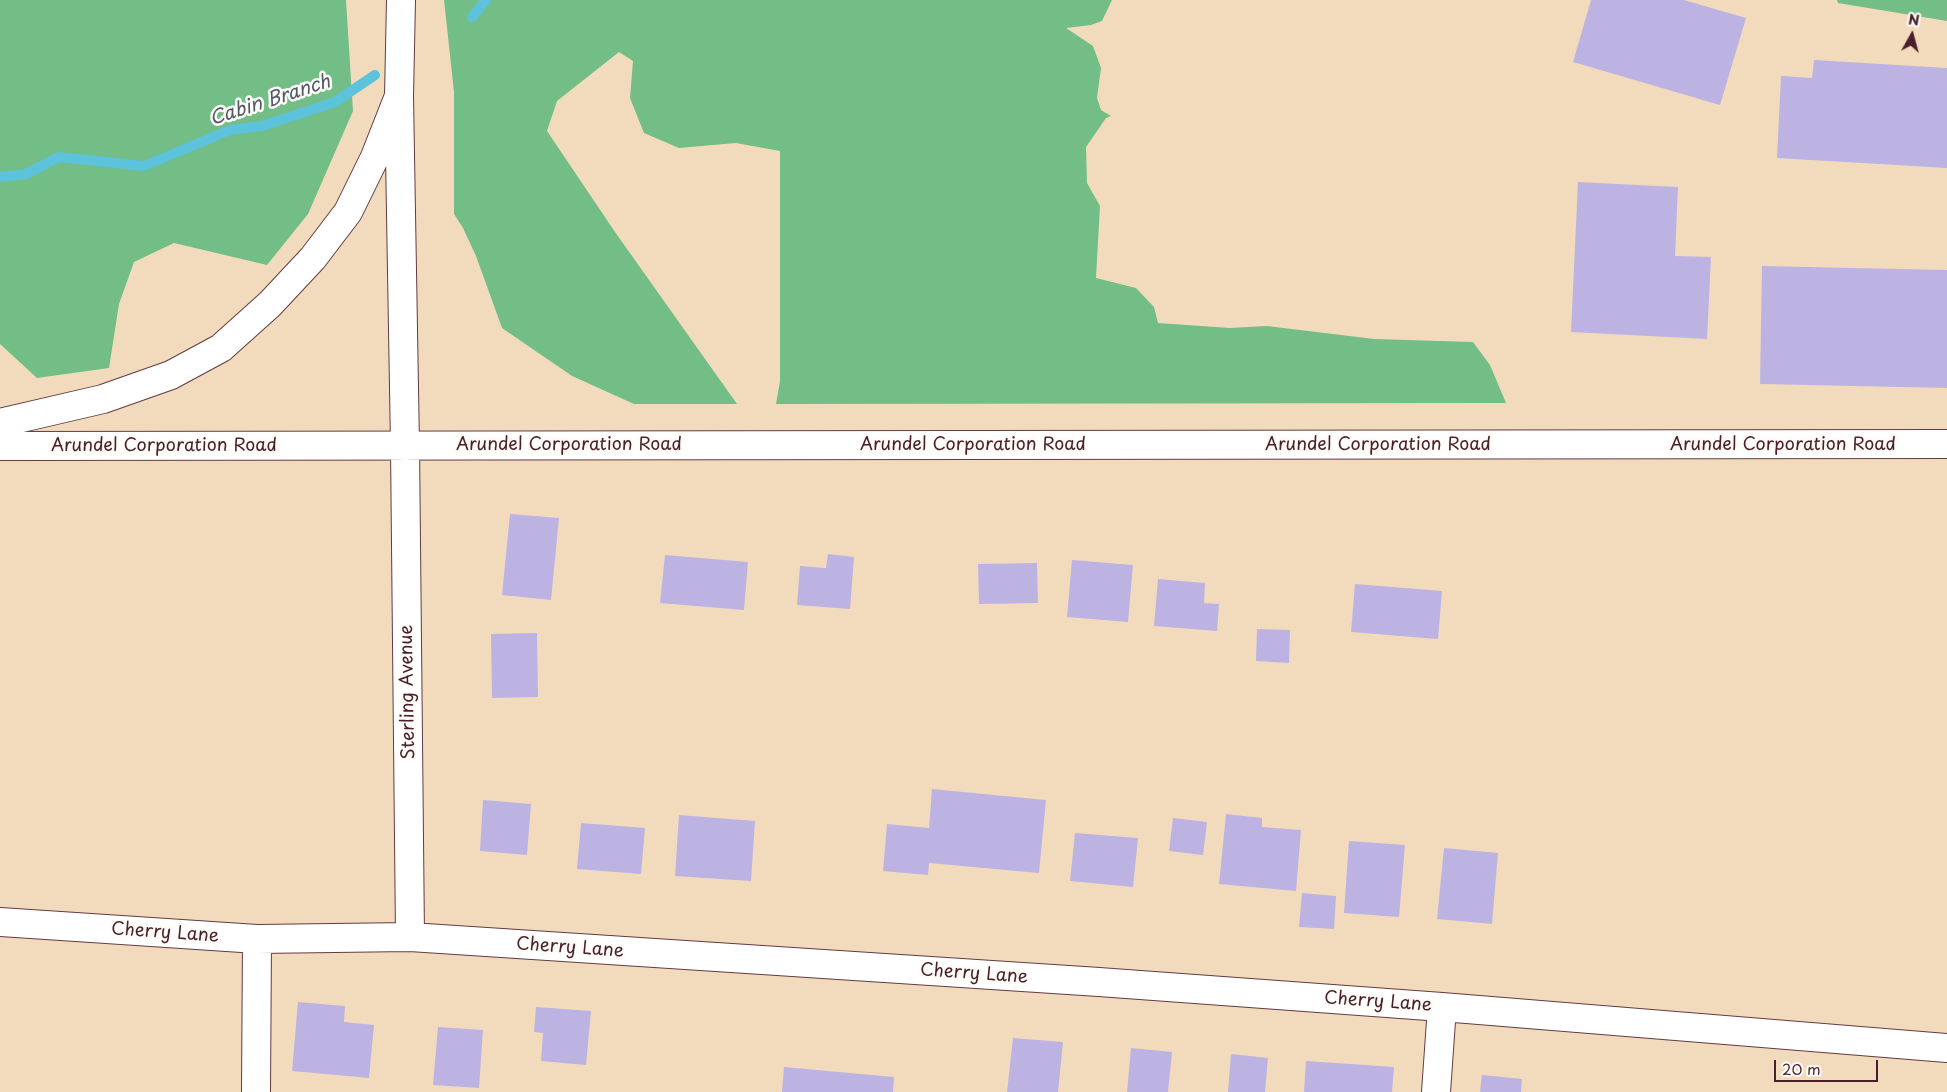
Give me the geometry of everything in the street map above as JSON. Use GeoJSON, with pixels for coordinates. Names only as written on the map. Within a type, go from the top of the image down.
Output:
{"type":"FeatureCollection","features":[{"type":"Feature","properties":{"kind":"main road","name":"Sterling Avenue"},"geometry":{"type":"LineString","coordinates":[[401,0],[399,96],[410,938]]}},
{"type":"Feature","properties":{"kind":"main road"},"geometry":{"type":"LineString","coordinates":[[0,423],[102,399],[170,375],[221,348],[270,304],[313,258],[348,212],[375,157],[399,96]]}},
{"type":"Feature","properties":{"kind":"main road","name":"Arundel Corporation Road"},"geometry":{"type":"LineString","coordinates":[[0,446],[1947,444]]}},
{"type":"Feature","properties":{"kind":"main road","name":"Cherry Lane"},"geometry":{"type":"LineString","coordinates":[[0,922],[257,939],[410,938],[1099,982],[1442,1007],[1947,1048]]}},
{"type":"Feature","properties":{"kind":"main road"},"geometry":{"type":"LineString","coordinates":[[256,1092],[257,939]]}},
{"type":"Feature","properties":{"kind":"main road"},"geometry":{"type":"LineString","coordinates":[[1436,1092],[1442,1007]]}},
{"type":"Feature","properties":{"kind":"green space"},"geometry":{"type":"Polygon","coordinates":[[[0,0],[346,0],[353,111],[308,214],[267,265],[174,243],[134,262],[119,304],[109,368],[37,378],[0,344],[0,0]]]}},
{"type":"Feature","properties":{"kind":"green space"},"geometry":{"type":"Polygon","coordinates":[[[444,0],[1112,0],[1102,21],[1091,25],[1066,28],[1093,46],[1101,68],[1097,98],[1101,110],[1111,116],[1106,118],[1086,147],[1087,183],[1100,206],[1096,278],[1136,288],[1154,307],[1158,323],[1230,328],[1267,326],[1374,339],[1473,342],[1490,365],[1506,403],[776,404],[780,381],[780,151],[736,143],[679,148],[644,133],[630,98],[633,61],[619,52],[557,101],[547,131],[615,232],[737,404],[634,404],[572,376],[502,328],[476,256],[454,214],[454,92],[444,0]]]}},
{"type":"Feature","properties":{"kind":"green space"},"geometry":{"type":"Polygon","coordinates":[[[1837,0],[1947,0],[1947,21],[1838,3],[1837,0]]]}},
{"type":"Feature","properties":{"kind":"building"},"geometry":{"type":"Polygon","coordinates":[[[1591,0],[1684,0],[1746,18],[1720,105],[1573,62],[1591,0]]]}},
{"type":"Feature","properties":{"kind":"building"},"geometry":{"type":"Polygon","coordinates":[[[1814,60],[1947,68],[1947,168],[1777,158],[1781,76],[1812,78],[1814,60]]]}},
{"type":"Feature","properties":{"kind":"building"},"geometry":{"type":"Polygon","coordinates":[[[1578,182],[1678,187],[1675,256],[1711,257],[1707,339],[1571,332],[1578,182]]]}},
{"type":"Feature","properties":{"kind":"building"},"geometry":{"type":"Polygon","coordinates":[[[1762,266],[1947,270],[1947,388],[1760,384],[1762,266]]]}},
{"type":"Feature","properties":{"kind":"building"},"geometry":{"type":"Polygon","coordinates":[[[510,514],[559,518],[551,600],[502,595],[510,514]]]}},
{"type":"Feature","properties":{"kind":"building"},"geometry":{"type":"Polygon","coordinates":[[[828,554],[854,557],[850,609],[797,605],[800,566],[826,568],[828,554]]]}},
{"type":"Feature","properties":{"kind":"building"},"geometry":{"type":"Polygon","coordinates":[[[665,555],[748,562],[744,610],[660,603],[665,555]]]}},
{"type":"Feature","properties":{"kind":"building"},"geometry":{"type":"Polygon","coordinates":[[[1072,560],[1133,565],[1128,622],[1067,617],[1072,560]]]}},
{"type":"Feature","properties":{"kind":"building"},"geometry":{"type":"Polygon","coordinates":[[[1037,563],[1038,603],[979,604],[978,564],[1037,563]]]}},
{"type":"Feature","properties":{"kind":"building"},"geometry":{"type":"Polygon","coordinates":[[[1158,579],[1205,583],[1204,603],[1219,604],[1217,631],[1154,626],[1158,579]]]}},
{"type":"Feature","properties":{"kind":"building"},"geometry":{"type":"Polygon","coordinates":[[[1355,584],[1442,591],[1438,639],[1351,632],[1355,584]]]}},
{"type":"Feature","properties":{"kind":"building"},"geometry":{"type":"Polygon","coordinates":[[[1257,629],[1290,630],[1289,663],[1256,661],[1257,629]]]}},
{"type":"Feature","properties":{"kind":"building"},"geometry":{"type":"Polygon","coordinates":[[[537,633],[538,697],[492,698],[491,634],[537,633]]]}},
{"type":"Feature","properties":{"kind":"building"},"geometry":{"type":"Polygon","coordinates":[[[932,789],[1046,800],[1039,873],[929,863],[928,875],[883,871],[887,824],[929,828],[932,789]]]}},
{"type":"Feature","properties":{"kind":"building"},"geometry":{"type":"Polygon","coordinates":[[[483,800],[531,804],[527,855],[480,851],[483,800]]]}},
{"type":"Feature","properties":{"kind":"building"},"geometry":{"type":"Polygon","coordinates":[[[1226,814],[1262,818],[1262,827],[1301,830],[1296,891],[1219,884],[1226,814]]]}},
{"type":"Feature","properties":{"kind":"building"},"geometry":{"type":"Polygon","coordinates":[[[679,815],[755,821],[751,881],[675,876],[679,815]]]}},
{"type":"Feature","properties":{"kind":"building"},"geometry":{"type":"Polygon","coordinates":[[[1173,818],[1207,822],[1203,855],[1169,851],[1173,818]]]}},
{"type":"Feature","properties":{"kind":"building"},"geometry":{"type":"Polygon","coordinates":[[[581,823],[645,828],[641,874],[577,869],[581,823]]]}},
{"type":"Feature","properties":{"kind":"building"},"geometry":{"type":"Polygon","coordinates":[[[1075,833],[1138,838],[1133,887],[1070,881],[1075,833]]]}},
{"type":"Feature","properties":{"kind":"building"},"geometry":{"type":"Polygon","coordinates":[[[1349,841],[1405,845],[1399,917],[1344,913],[1349,841]]]}},
{"type":"Feature","properties":{"kind":"building"},"geometry":{"type":"Polygon","coordinates":[[[1444,848],[1498,853],[1492,924],[1437,919],[1444,848]]]}},
{"type":"Feature","properties":{"kind":"building"},"geometry":{"type":"Polygon","coordinates":[[[1302,893],[1336,896],[1334,929],[1299,927],[1302,893]]]}},
{"type":"Feature","properties":{"kind":"building"},"geometry":{"type":"Polygon","coordinates":[[[298,1002],[345,1006],[344,1022],[374,1025],[369,1078],[292,1071],[298,1002]]]}},
{"type":"Feature","properties":{"kind":"building"},"geometry":{"type":"Polygon","coordinates":[[[536,1007],[591,1011],[586,1065],[541,1061],[543,1033],[534,1032],[536,1007]]]}},
{"type":"Feature","properties":{"kind":"building"},"geometry":{"type":"Polygon","coordinates":[[[438,1027],[483,1030],[479,1088],[433,1085],[438,1027]]]}},
{"type":"Feature","properties":{"kind":"building"},"geometry":{"type":"Polygon","coordinates":[[[1013,1038],[1063,1042],[1058,1092],[1007,1092],[1013,1038]]]}},
{"type":"Feature","properties":{"kind":"building"},"geometry":{"type":"Polygon","coordinates":[[[1131,1048],[1172,1052],[1168,1092],[1127,1092],[1131,1048]]]}},
{"type":"Feature","properties":{"kind":"building"},"geometry":{"type":"Polygon","coordinates":[[[1231,1054],[1268,1058],[1265,1092],[1228,1092],[1231,1054]]]}},
{"type":"Feature","properties":{"kind":"building"},"geometry":{"type":"Polygon","coordinates":[[[1306,1061],[1394,1067],[1392,1092],[1304,1092],[1306,1061]]]}},
{"type":"Feature","properties":{"kind":"building"},"geometry":{"type":"Polygon","coordinates":[[[784,1067],[894,1077],[893,1092],[782,1092],[784,1067]]]}},
{"type":"Feature","properties":{"kind":"building"},"geometry":{"type":"Polygon","coordinates":[[[1482,1075],[1522,1079],[1521,1092],[1480,1092],[1482,1075]]]}},
{"type":"Feature","properties":{"kind":"waterway","name":"Cabin Branch"},"geometry":{"type":"LineString","coordinates":[[472,17],[486,0]]}},
{"type":"Feature","properties":{"kind":"waterway","name":"Cabin Branch"},"geometry":{"type":"LineString","coordinates":[[0,177],[26,174],[59,157],[144,166],[230,130],[262,126],[335,102],[375,75]]}}]}
